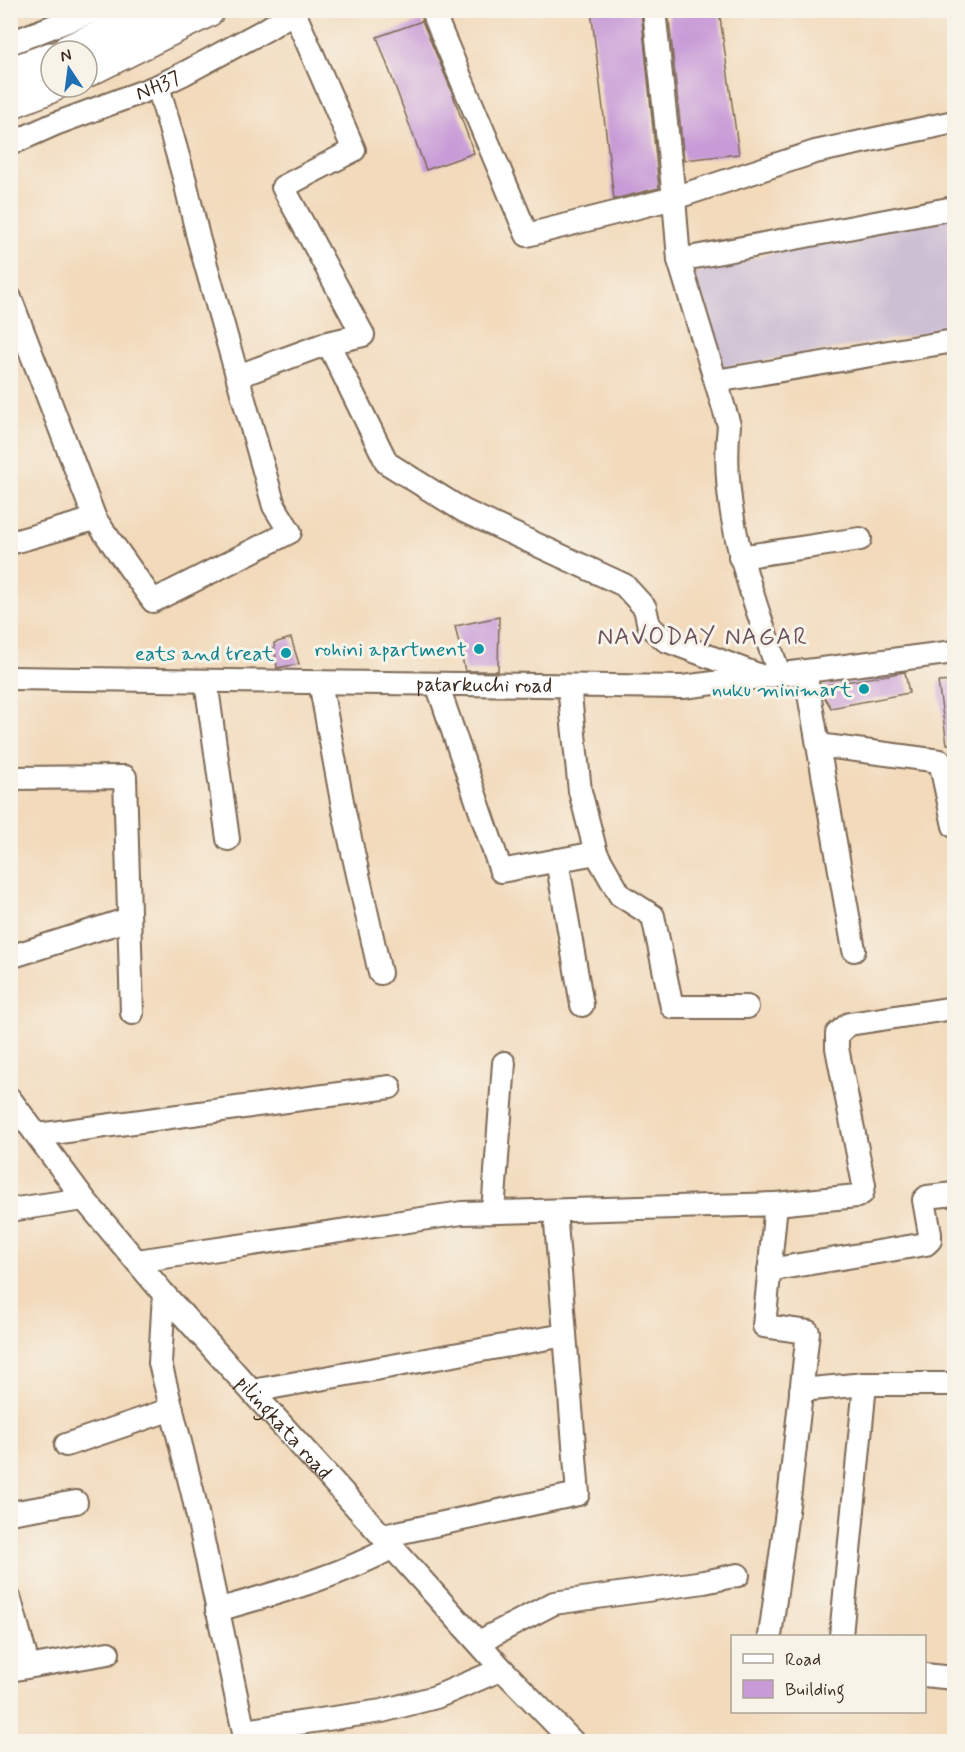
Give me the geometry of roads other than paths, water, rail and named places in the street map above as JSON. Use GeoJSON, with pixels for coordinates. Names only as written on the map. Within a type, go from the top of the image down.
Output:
{"type":"FeatureCollection","features":[{"type":"Feature","properties":{"kind":"highway"},"geometry":{"type":"LineString","coordinates":[[97,39],[157,10]]}},
{"type":"Feature","properties":{"kind":"highway"},"geometry":{"type":"LineString","coordinates":[[99,64],[208,10]]}},
{"type":"Feature","properties":{"kind":"highway"},"geometry":{"type":"LineString","coordinates":[[10,75],[39,64]]}},
{"type":"Feature","properties":{"kind":"highway"},"geometry":{"type":"LineString","coordinates":[[10,102],[39,91]]}},
{"type":"Feature","properties":{"kind":"street"},"geometry":{"type":"LineString","coordinates":[[10,43],[96,10]]}},
{"type":"Feature","properties":{"kind":"street"},"geometry":{"type":"LineString","coordinates":[[432,10],[527,235],[674,198],[814,152],[954,122]]}},
{"type":"Feature","properties":{"kind":"street"},"geometry":{"type":"LineString","coordinates":[[654,10],[679,260],[729,425],[726,450],[729,501],[740,557],[770,676]]}},
{"type":"Feature","properties":{"kind":"street"},"geometry":{"type":"LineString","coordinates":[[238,376],[328,343],[363,334],[283,187],[354,150],[295,11]]}},
{"type":"Feature","properties":{"kind":"street","name":"NH37"},"geometry":{"type":"LineString","coordinates":[[10,144],[55,124],[158,86],[246,40],[295,11]]}},
{"type":"Feature","properties":{"kind":"street"},"geometry":{"type":"LineString","coordinates":[[10,298],[95,519],[153,601],[291,532],[274,506],[158,86]]}},
{"type":"Feature","properties":{"kind":"street"},"geometry":{"type":"LineString","coordinates":[[679,260],[954,208]]}},
{"type":"Feature","properties":{"kind":"street"},"geometry":{"type":"LineString","coordinates":[[716,381],[954,341]]}},
{"type":"Feature","properties":{"kind":"street"},"geometry":{"type":"LineString","coordinates":[[328,343],[387,463],[464,512],[624,585],[645,608],[649,626],[665,640],[770,676]]}},
{"type":"Feature","properties":{"kind":"street"},"geometry":{"type":"LineString","coordinates":[[10,543],[95,519]]}},
{"type":"Feature","properties":{"kind":"street"},"geometry":{"type":"LineString","coordinates":[[740,557],[860,539]]}},
{"type":"Feature","properties":{"kind":"street","name":"patarkuchi road"},"geometry":{"type":"LineString","coordinates":[[10,678],[683,687],[954,652]]}},
{"type":"Feature","properties":{"kind":"street"},"geometry":{"type":"LineString","coordinates":[[806,671],[854,950]]}},
{"type":"Feature","properties":{"kind":"street"},"geometry":{"type":"LineString","coordinates":[[206,681],[228,839]]}},
{"type":"Feature","properties":{"kind":"street"},"geometry":{"type":"LineString","coordinates":[[320,682],[344,812],[380,973]]}},
{"type":"Feature","properties":{"kind":"street"},"geometry":{"type":"LineString","coordinates":[[437,684],[501,871],[596,853]]}},
{"type":"Feature","properties":{"kind":"street"},"geometry":{"type":"LineString","coordinates":[[569,686],[580,791],[596,853],[620,895],[653,916],[672,1007],[747,1007]]}},
{"type":"Feature","properties":{"kind":"street"},"geometry":{"type":"LineString","coordinates":[[818,745],[940,761],[954,826]]}},
{"type":"Feature","properties":{"kind":"street"},"geometry":{"type":"LineString","coordinates":[[10,778],[125,777],[132,1013]]}},
{"type":"Feature","properties":{"kind":"street"},"geometry":{"type":"LineString","coordinates":[[557,860],[582,1005]]}},
{"type":"Feature","properties":{"kind":"street"},"geometry":{"type":"LineString","coordinates":[[10,957],[129,919]]}},
{"type":"Feature","properties":{"kind":"street"},"geometry":{"type":"LineString","coordinates":[[137,1261],[462,1213],[776,1204],[857,1197],[862,1193],[864,1185],[837,1048],[837,1034],[849,1024],[954,1008]]}},
{"type":"Feature","properties":{"kind":"street"},"geometry":{"type":"LineString","coordinates":[[493,1212],[504,1063]]}},
{"type":"Feature","properties":{"kind":"street"},"geometry":{"type":"LineString","coordinates":[[38,1135],[390,1087]]}},
{"type":"Feature","properties":{"kind":"street","name":"pilingkata road"},"geometry":{"type":"LineString","coordinates":[[10,1099],[84,1199],[164,1294],[502,1668],[573,1742]]}},
{"type":"Feature","properties":{"kind":"street"},"geometry":{"type":"LineString","coordinates":[[769,1270],[926,1244],[930,1240],[930,1234],[924,1200],[927,1197],[954,1194]]}},
{"type":"Feature","properties":{"kind":"street"},"geometry":{"type":"LineString","coordinates":[[10,1210],[84,1199]]}},
{"type":"Feature","properties":{"kind":"street"},"geometry":{"type":"LineString","coordinates":[[770,1635],[808,1332],[764,1326],[776,1204]]}},
{"type":"Feature","properties":{"kind":"street"},"geometry":{"type":"LineString","coordinates":[[217,1610],[305,1585],[370,1559],[388,1541],[578,1494],[555,1211]]}},
{"type":"Feature","properties":{"kind":"street"},"geometry":{"type":"LineString","coordinates":[[164,1294],[160,1363],[193,1494],[245,1736],[382,1711],[436,1697],[502,1668]]}},
{"type":"Feature","properties":{"kind":"street"},"geometry":{"type":"LineString","coordinates":[[252,1391],[565,1335]]}},
{"type":"Feature","properties":{"kind":"street"},"geometry":{"type":"LineString","coordinates":[[801,1390],[865,1384],[954,1384]]}},
{"type":"Feature","properties":{"kind":"street"},"geometry":{"type":"LineString","coordinates":[[841,1635],[865,1384]]}},
{"type":"Feature","properties":{"kind":"street"},"geometry":{"type":"LineString","coordinates":[[66,1444],[172,1409]]}},
{"type":"Feature","properties":{"kind":"street"},"geometry":{"type":"LineString","coordinates":[[10,1514],[76,1502]]}},
{"type":"Feature","properties":{"kind":"street"},"geometry":{"type":"LineString","coordinates":[[479,1642],[554,1603],[704,1582],[738,1575]]}},
{"type":"Feature","properties":{"kind":"street"},"geometry":{"type":"LineString","coordinates":[[10,1600],[18,1662],[108,1653]]}},
{"type":"Feature","properties":{"kind":"street"},"geometry":{"type":"LineString","coordinates":[[926,1674],[954,1678]]}},
{"type":"Feature","properties":{"kind":"place","name":"rohini apartment"},"geometry":{"type":"Point","coordinates":[479,649]}},
{"type":"Feature","properties":{"kind":"place","name":"eats and treat"},"geometry":{"type":"Point","coordinates":[286,653]}},
{"type":"Feature","properties":{"kind":"place","name":"nuku minimart"},"geometry":{"type":"Point","coordinates":[864,689]}},
{"type":"Feature","properties":{"kind":"district","name":"NAVODAY NAGAR"},"geometry":{"type":"Point","coordinates":[703,636]}}]}
